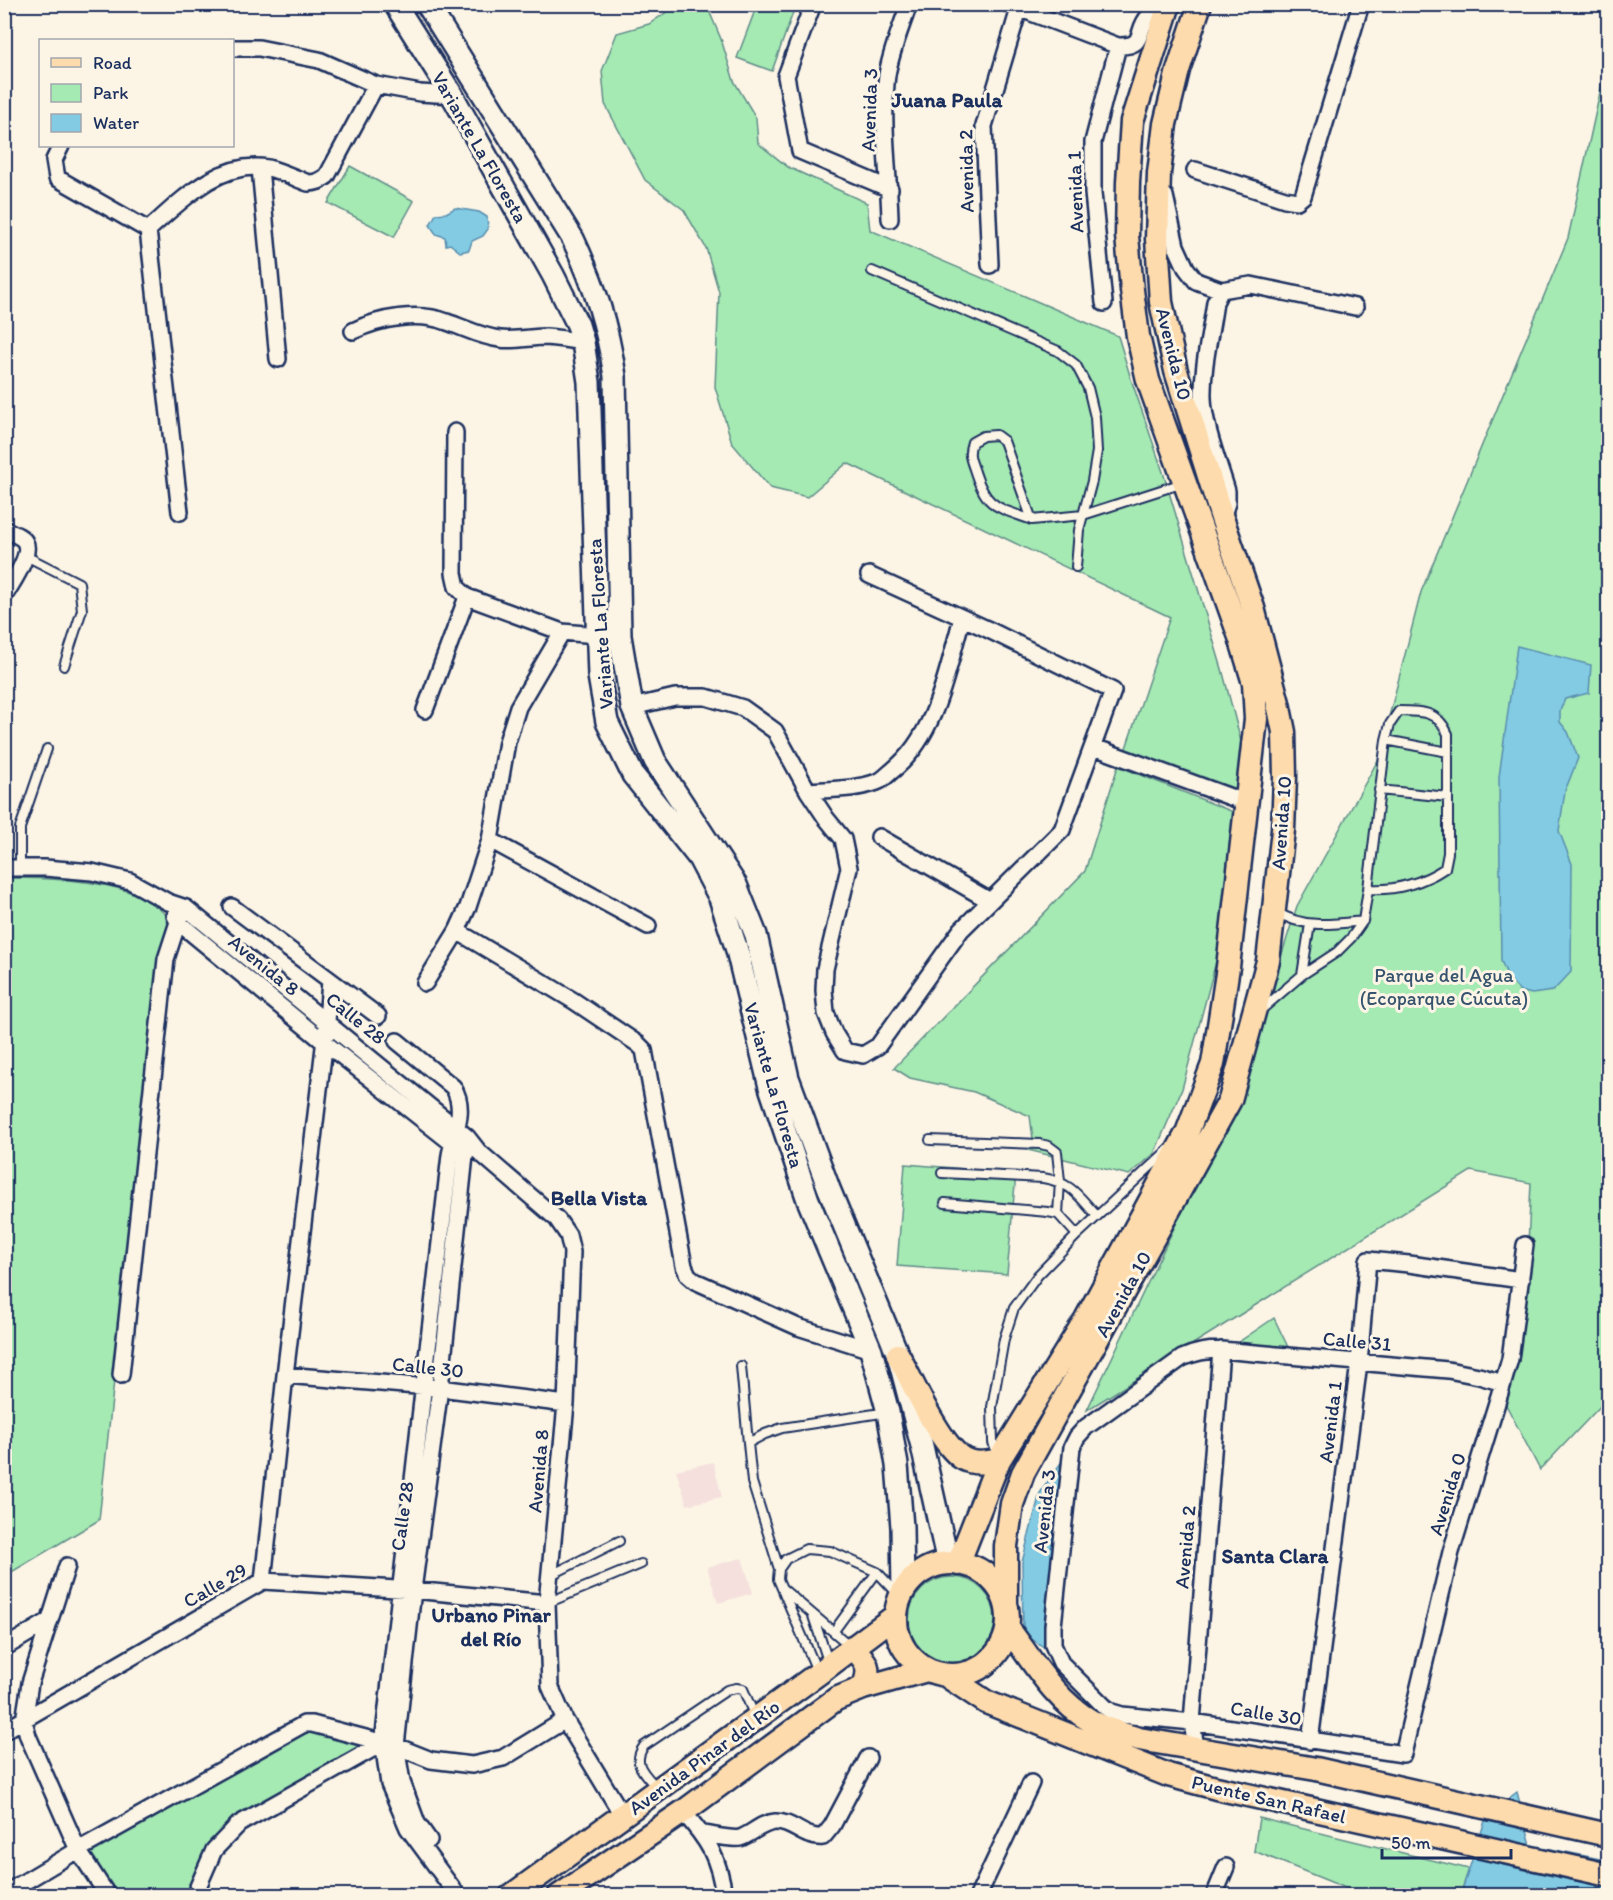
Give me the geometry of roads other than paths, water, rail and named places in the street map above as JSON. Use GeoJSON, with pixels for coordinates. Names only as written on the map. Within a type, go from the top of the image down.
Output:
{"type":"FeatureCollection","features":[{"type":"Feature","properties":{"kind":"main road","name":"Variante La Floresta"},"geometry":{"type":"LineString","coordinates":[[395,4],[452,95],[553,275],[578,326],[583,342],[589,382],[599,676],[607,722],[633,775],[699,858],[720,898],[737,950],[770,1087],[804,1189],[871,1350],[888,1412],[897,1465],[902,1527],[900,1601]]}},
{"type":"Feature","properties":{"kind":"main road","name":"Variante La Floresta"},"geometry":{"type":"LineString","coordinates":[[427,4],[573,239],[590,275],[603,312],[615,376],[620,636],[632,707],[655,761],[736,885],[756,935],[788,1078],[829,1189],[898,1355],[953,1563]]}},
{"type":"Feature","properties":{"kind":"main road","name":"Avenida 10"},"geometry":{"type":"LineString","coordinates":[[1006,1604],[1006,1546],[1012,1504],[1023,1473],[1230,1100],[1268,961],[1283,830],[1284,732],[1253,608],[1176,371],[1161,302],[1157,239],[1159,173],[1165,124],[1178,69],[1200,4]]}},
{"type":"Feature","properties":{"kind":"main road","name":"Avenida 10"},"geometry":{"type":"LineString","coordinates":[[953,1563],[999,1460],[1086,1319],[1187,1133],[1213,1064],[1228,967],[1256,719],[1254,683],[1240,637],[1148,380],[1138,336],[1127,236],[1132,121],[1167,10]]}},
{"type":"Feature","properties":{"kind":"main road"},"geometry":{"type":"LineString","coordinates":[[426,53],[448,39]]}},
{"type":"Feature","properties":{"kind":"main road"},"geometry":{"type":"LineString","coordinates":[[898,1355],[951,1449],[964,1460],[983,1464],[999,1460]]}},
{"type":"Feature","properties":{"kind":"main road"},"geometry":{"type":"LineString","coordinates":[[953,1563],[977,1569],[997,1586],[1006,1604],[1008,1628],[1001,1647],[987,1664],[968,1673],[937,1673],[915,1663],[902,1648],[897,1635],[900,1601],[911,1581],[925,1570],[953,1563]]}},
{"type":"Feature","properties":{"kind":"main road","name":"Avenida Pinar del Río"},"geometry":{"type":"LineString","coordinates":[[511,1896],[824,1669],[852,1647],[900,1601]]}},
{"type":"Feature","properties":{"kind":"main road","name":"Puente San Rafael"},"geometry":{"type":"LineString","coordinates":[[1008,1628],[1058,1695],[1089,1720],[1113,1731],[1139,1738],[1316,1768],[1608,1835]]}},
{"type":"Feature","properties":{"kind":"main road"},"geometry":{"type":"LineString","coordinates":[[852,1647],[866,1662],[868,1669],[863,1688]]}},
{"type":"Feature","properties":{"kind":"main road","name":"Avenida Pinar del Río"},"geometry":{"type":"LineString","coordinates":[[560,1896],[682,1812],[836,1699],[863,1688],[937,1673]]}},
{"type":"Feature","properties":{"kind":"main road","name":"Puente San Rafael"},"geometry":{"type":"LineString","coordinates":[[937,1673],[986,1702],[1168,1775],[1216,1788],[1608,1875]]}},
{"type":"Feature","properties":{"kind":"street"},"geometry":{"type":"LineString","coordinates":[[813,4],[786,76],[800,151],[890,189]]}},
{"type":"Feature","properties":{"kind":"street","name":"Avenida 3"},"geometry":{"type":"LineString","coordinates":[[890,219],[885,114],[887,77],[893,47],[909,4]]}},
{"type":"Feature","properties":{"kind":"street"},"geometry":{"type":"LineString","coordinates":[[1195,170],[1285,199],[1297,201],[1303,196],[1361,4]]}},
{"type":"Feature","properties":{"kind":"street"},"geometry":{"type":"LineString","coordinates":[[1013,7],[1119,46],[1135,44],[1145,20],[1149,16],[1167,10]]}},
{"type":"Feature","properties":{"kind":"street","name":"Avenida 2"},"geometry":{"type":"LineString","coordinates":[[990,265],[984,126],[1013,7]]}},
{"type":"Feature","properties":{"kind":"street","name":"Avenida 1"},"geometry":{"type":"LineString","coordinates":[[1104,303],[1093,193],[1093,142],[1119,46]]}},
{"type":"Feature","properties":{"kind":"street"},"geometry":{"type":"LineString","coordinates":[[234,48],[259,48],[319,60],[376,85],[420,93],[452,95]]}},
{"type":"Feature","properties":{"kind":"street"},"geometry":{"type":"LineString","coordinates":[[148,230],[205,182],[232,170],[270,169],[308,183],[321,180],[327,176],[376,85]]}},
{"type":"Feature","properties":{"kind":"street"},"geometry":{"type":"LineString","coordinates":[[60,147],[54,160],[57,178],[148,230]]}},
{"type":"Feature","properties":{"kind":"street"},"geometry":{"type":"LineString","coordinates":[[260,168],[278,359]]}},
{"type":"Feature","properties":{"kind":"street"},"geometry":{"type":"LineString","coordinates":[[1159,173],[1176,246],[1186,268],[1196,281],[1221,290],[1251,285],[1355,307]]}},
{"type":"Feature","properties":{"kind":"street"},"geometry":{"type":"LineString","coordinates":[[148,230],[180,512]]}},
{"type":"Feature","properties":{"kind":"street"},"geometry":{"type":"LineString","coordinates":[[1221,290],[1215,302],[1203,381],[1203,400],[1227,491],[1227,503],[1222,518]]}},
{"type":"Feature","properties":{"kind":"street"},"geometry":{"type":"LineString","coordinates":[[353,331],[382,320],[426,317],[446,321],[480,335],[502,340],[547,337],[583,342]]}},
{"type":"Feature","properties":{"kind":"street"},"geometry":{"type":"LineString","coordinates":[[455,432],[454,573],[458,587],[467,597],[562,632],[620,636]]}},
{"type":"Feature","properties":{"kind":"street"},"geometry":{"type":"LineString","coordinates":[[4,529],[24,540],[27,545],[26,556],[7,588]]}},
{"type":"Feature","properties":{"kind":"street"},"geometry":{"type":"LineString","coordinates":[[632,707],[675,697],[706,697],[743,708],[775,731],[808,791],[843,839],[849,868],[825,969],[826,1013],[845,1051],[863,1055],[878,1046],[961,930],[1062,830],[1113,691],[868,575]]}},
{"type":"Feature","properties":{"kind":"street"},"geometry":{"type":"LineString","coordinates":[[426,710],[467,597]]}},
{"type":"Feature","properties":{"kind":"street"},"geometry":{"type":"LineString","coordinates":[[808,791],[851,788],[879,781],[902,763],[920,740],[937,703],[962,618]]}},
{"type":"Feature","properties":{"kind":"street"},"geometry":{"type":"LineString","coordinates":[[425,983],[457,931],[468,907],[490,840],[507,742],[518,707],[562,632]]}},
{"type":"Feature","properties":{"kind":"street"},"geometry":{"type":"LineString","coordinates":[[1094,747],[1247,803]]}},
{"type":"Feature","properties":{"kind":"street"},"geometry":{"type":"LineString","coordinates":[[879,837],[990,901]]}},
{"type":"Feature","properties":{"kind":"street"},"geometry":{"type":"LineString","coordinates":[[490,840],[648,926]]}},
{"type":"Feature","properties":{"kind":"street"},"geometry":{"type":"LineString","coordinates":[[12,868],[45,867],[92,872],[130,881],[168,902]]}},
{"type":"Feature","properties":{"kind":"street","name":"Calle 28"},"geometry":{"type":"LineString","coordinates":[[168,902],[186,908],[327,1022],[464,1142]]}},
{"type":"Feature","properties":{"kind":"street","name":"Avenida 8"},"geometry":{"type":"LineString","coordinates":[[168,902],[178,922],[324,1042],[464,1142],[557,1219],[568,1235],[572,1252],[566,1404],[547,1604],[550,1686],[565,1720],[623,1816]]}},
{"type":"Feature","properties":{"kind":"street"},"geometry":{"type":"LineString","coordinates":[[232,907],[378,1016]]}},
{"type":"Feature","properties":{"kind":"street"},"geometry":{"type":"LineString","coordinates":[[122,1375],[166,959],[178,922],[186,908]]}},
{"type":"Feature","properties":{"kind":"street"},"geometry":{"type":"LineString","coordinates":[[457,931],[574,1001],[644,1050],[684,1266],[688,1275],[695,1281],[798,1327],[871,1350]]}},
{"type":"Feature","properties":{"kind":"street"},"geometry":{"type":"LineString","coordinates":[[263,1581],[330,981]]}},
{"type":"Feature","properties":{"kind":"street"},"geometry":{"type":"LineString","coordinates":[[397,1041],[453,1087],[458,1095],[464,1142]]}},
{"type":"Feature","properties":{"kind":"street","name":"Calle 28"},"geometry":{"type":"LineString","coordinates":[[458,1896],[408,1828],[389,1784],[390,1745],[407,1590],[424,1387],[464,1142]]}},
{"type":"Feature","properties":{"kind":"street","name":"Calle 28"},"geometry":{"type":"LineString","coordinates":[[407,1590],[440,1388],[464,1142]]}},
{"type":"Feature","properties":{"kind":"street","name":"Avenida 0"},"geometry":{"type":"LineString","coordinates":[[1403,1754],[1451,1552],[1510,1359],[1525,1245]]}},
{"type":"Feature","properties":{"kind":"street","name":"Avenida 1"},"geometry":{"type":"LineString","coordinates":[[1310,1741],[1359,1363],[1368,1260],[1521,1280]]}},
{"type":"Feature","properties":{"kind":"street","name":"Avenida 3"},"geometry":{"type":"LineString","coordinates":[[1122,1715],[1105,1707],[1061,1663],[1053,1645],[1053,1626],[1072,1447],[1077,1437],[1096,1420],[1182,1359],[1192,1353],[1205,1350]]}},
{"type":"Feature","properties":{"kind":"street","name":"Calle 31"},"geometry":{"type":"LineString","coordinates":[[1205,1350],[1448,1370],[1503,1383]]}},
{"type":"Feature","properties":{"kind":"street","name":"Avenida 2"},"geometry":{"type":"LineString","coordinates":[[1196,1748],[1192,1722],[1221,1350]]}},
{"type":"Feature","properties":{"kind":"street","name":"Calle 30"},"geometry":{"type":"LineString","coordinates":[[285,1375],[440,1388],[566,1404]]}},
{"type":"Feature","properties":{"kind":"street"},"geometry":{"type":"LineString","coordinates":[[67,1566],[30,1683],[24,1720],[28,1736],[78,1850],[108,1896]]}},
{"type":"Feature","properties":{"kind":"street","name":"Calle 29"},"geometry":{"type":"LineString","coordinates":[[4,1731],[263,1581],[407,1590],[547,1604]]}},
{"type":"Feature","properties":{"kind":"street"},"geometry":{"type":"LineString","coordinates":[[4,1648],[49,1621]]}},
{"type":"Feature","properties":{"kind":"street","name":"Calle 30"},"geometry":{"type":"LineString","coordinates":[[1122,1715],[1192,1722],[1403,1754]]}},
{"type":"Feature","properties":{"kind":"street"},"geometry":{"type":"LineString","coordinates":[[4,1894],[304,1724],[312,1724],[390,1745],[431,1760],[472,1765],[503,1758],[565,1720]]}},
{"type":"Feature","properties":{"kind":"street"},"geometry":{"type":"LineString","coordinates":[[194,1896],[214,1850],[239,1824],[390,1745]]}},
{"type":"Feature","properties":{"kind":"street","name":"Calle 28"},"geometry":{"type":"LineString","coordinates":[[390,1745],[417,1823],[470,1896]]}},
{"type":"Feature","properties":{"kind":"street"},"geometry":{"type":"LineString","coordinates":[[703,1834],[739,1839],[761,1826],[774,1822],[785,1823],[814,1838],[824,1837],[868,1758]]}},
{"type":"Feature","properties":{"kind":"street"},"geometry":{"type":"LineString","coordinates":[[978,1896],[1031,1783]]}},
{"type":"Feature","properties":{"kind":"street"},"geometry":{"type":"LineString","coordinates":[[682,1812],[703,1834],[719,1865],[724,1896]]}},
{"type":"Feature","properties":{"kind":"street"},"geometry":{"type":"LineString","coordinates":[[1214,1896],[1226,1867]]}},
{"type":"Feature","properties":{"kind":"lane"},"geometry":{"type":"LineString","coordinates":[[872,272],[1058,351],[1076,365],[1088,388],[1095,417],[1097,451],[1079,530],[1076,567]]}},
{"type":"Feature","properties":{"kind":"lane"},"geometry":{"type":"LineString","coordinates":[[1032,520],[1004,441],[996,435],[982,436],[972,442],[968,451],[980,488],[987,500],[1032,520],[1083,515],[1184,483]]}},
{"type":"Feature","properties":{"kind":"lane"},"geometry":{"type":"LineString","coordinates":[[26,556],[79,583],[82,610],[64,666]]}},
{"type":"Feature","properties":{"kind":"lane"},"geometry":{"type":"LineString","coordinates":[[1253,1016],[1302,975],[1337,952],[1363,921],[1379,790],[1390,724],[1399,711],[1417,711],[1432,715],[1443,723],[1448,734],[1448,853],[1445,868],[1431,878],[1388,889],[1368,889]]}},
{"type":"Feature","properties":{"kind":"lane"},"geometry":{"type":"LineString","coordinates":[[1386,740],[1448,752]]}},
{"type":"Feature","properties":{"kind":"lane"},"geometry":{"type":"LineString","coordinates":[[12,868],[20,828],[47,749]]}},
{"type":"Feature","properties":{"kind":"lane"},"geometry":{"type":"LineString","coordinates":[[1379,790],[1448,797]]}},
{"type":"Feature","properties":{"kind":"lane"},"geometry":{"type":"LineString","coordinates":[[1274,910],[1292,920],[1310,924],[1363,921]]}},
{"type":"Feature","properties":{"kind":"lane"},"geometry":{"type":"LineString","coordinates":[[1302,975],[1310,924]]}},
{"type":"Feature","properties":{"kind":"lane"},"geometry":{"type":"LineString","coordinates":[[999,1460],[993,1442],[992,1407],[1004,1339],[1014,1308],[1038,1275],[1077,1235],[1187,1133]]}},
{"type":"Feature","properties":{"kind":"lane"},"geometry":{"type":"LineString","coordinates":[[930,1140],[1049,1146],[1058,1152],[1060,1180],[1058,1214]]}},
{"type":"Feature","properties":{"kind":"lane"},"geometry":{"type":"LineString","coordinates":[[942,1173],[1060,1180],[1073,1189],[1097,1216]]}},
{"type":"Feature","properties":{"kind":"lane"},"geometry":{"type":"LineString","coordinates":[[945,1203],[1036,1210],[1058,1214],[1077,1235]]}},
{"type":"Feature","properties":{"kind":"lane"},"geometry":{"type":"LineString","coordinates":[[741,1366],[752,1482],[779,1569],[778,1579],[824,1669]]}},
{"type":"Feature","properties":{"kind":"lane"},"geometry":{"type":"LineString","coordinates":[[748,1443],[782,1428],[888,1412]]}},
{"type":"Feature","properties":{"kind":"lane"},"geometry":{"type":"LineString","coordinates":[[549,1576],[619,1541]]}},
{"type":"Feature","properties":{"kind":"lane"},"geometry":{"type":"LineString","coordinates":[[779,1569],[786,1559],[806,1549],[830,1551],[877,1572],[900,1601]]}},
{"type":"Feature","properties":{"kind":"lane"},"geometry":{"type":"LineString","coordinates":[[547,1604],[641,1564]]}},
{"type":"Feature","properties":{"kind":"lane"},"geometry":{"type":"LineString","coordinates":[[834,1631],[877,1572]]}},
{"type":"Feature","properties":{"kind":"lane"},"geometry":{"type":"LineString","coordinates":[[781,1588],[852,1647]]}},
{"type":"Feature","properties":{"kind":"lane"},"geometry":{"type":"LineString","coordinates":[[813,1614],[824,1669]]}},
{"type":"Feature","properties":{"kind":"lane"},"geometry":{"type":"LineString","coordinates":[[659,1790],[639,1766],[639,1753],[644,1746],[727,1690],[743,1689],[756,1719]]}},
{"type":"Feature","properties":{"kind":"water"},"geometry":{"type":"Polygon","coordinates":[[[455,208],[479,212],[487,217],[488,229],[483,236],[472,241],[469,250],[460,252],[450,244],[446,245],[445,237],[436,234],[430,225],[436,214],[446,213],[455,208]]]}},
{"type":"Feature","properties":{"kind":"water"},"geometry":{"type":"Polygon","coordinates":[[[1517,646],[1591,665],[1589,693],[1565,699],[1560,711],[1560,722],[1568,732],[1578,758],[1565,791],[1559,831],[1572,864],[1571,972],[1553,991],[1532,994],[1520,991],[1509,979],[1501,961],[1499,777],[1517,646]]]}},
{"type":"Feature","properties":{"kind":"water"},"geometry":{"type":"Polygon","coordinates":[[[1067,1454],[1045,1648],[1023,1633],[1022,1562],[1040,1493],[1067,1454]]]}},
{"type":"Feature","properties":{"kind":"water"},"geometry":{"type":"Polygon","coordinates":[[[1517,1792],[1531,1845],[1605,1860],[1608,1856],[1608,1895],[1460,1896],[1487,1815],[1517,1792]]]}},
{"type":"Feature","properties":{"kind":"district","name":"Juana Paula"},"geometry":{"type":"Point","coordinates":[947,100]}},
{"type":"Feature","properties":{"kind":"district","name":"Bella Vista"},"geometry":{"type":"Point","coordinates":[599,1198]}},
{"type":"Feature","properties":{"kind":"district","name":"Santa Clara"},"geometry":{"type":"Point","coordinates":[1275,1556]}},
{"type":"Feature","properties":{"kind":"district","name":"Urbano Pinar del Río"},"geometry":{"type":"Point","coordinates":[491,1627]}},
{"type":"Feature","properties":{"kind":"park label","name":"Parque del Agua (Ecoparque Cúcuta)"},"geometry":{"type":"Point","coordinates":[1444,986]}}]}
